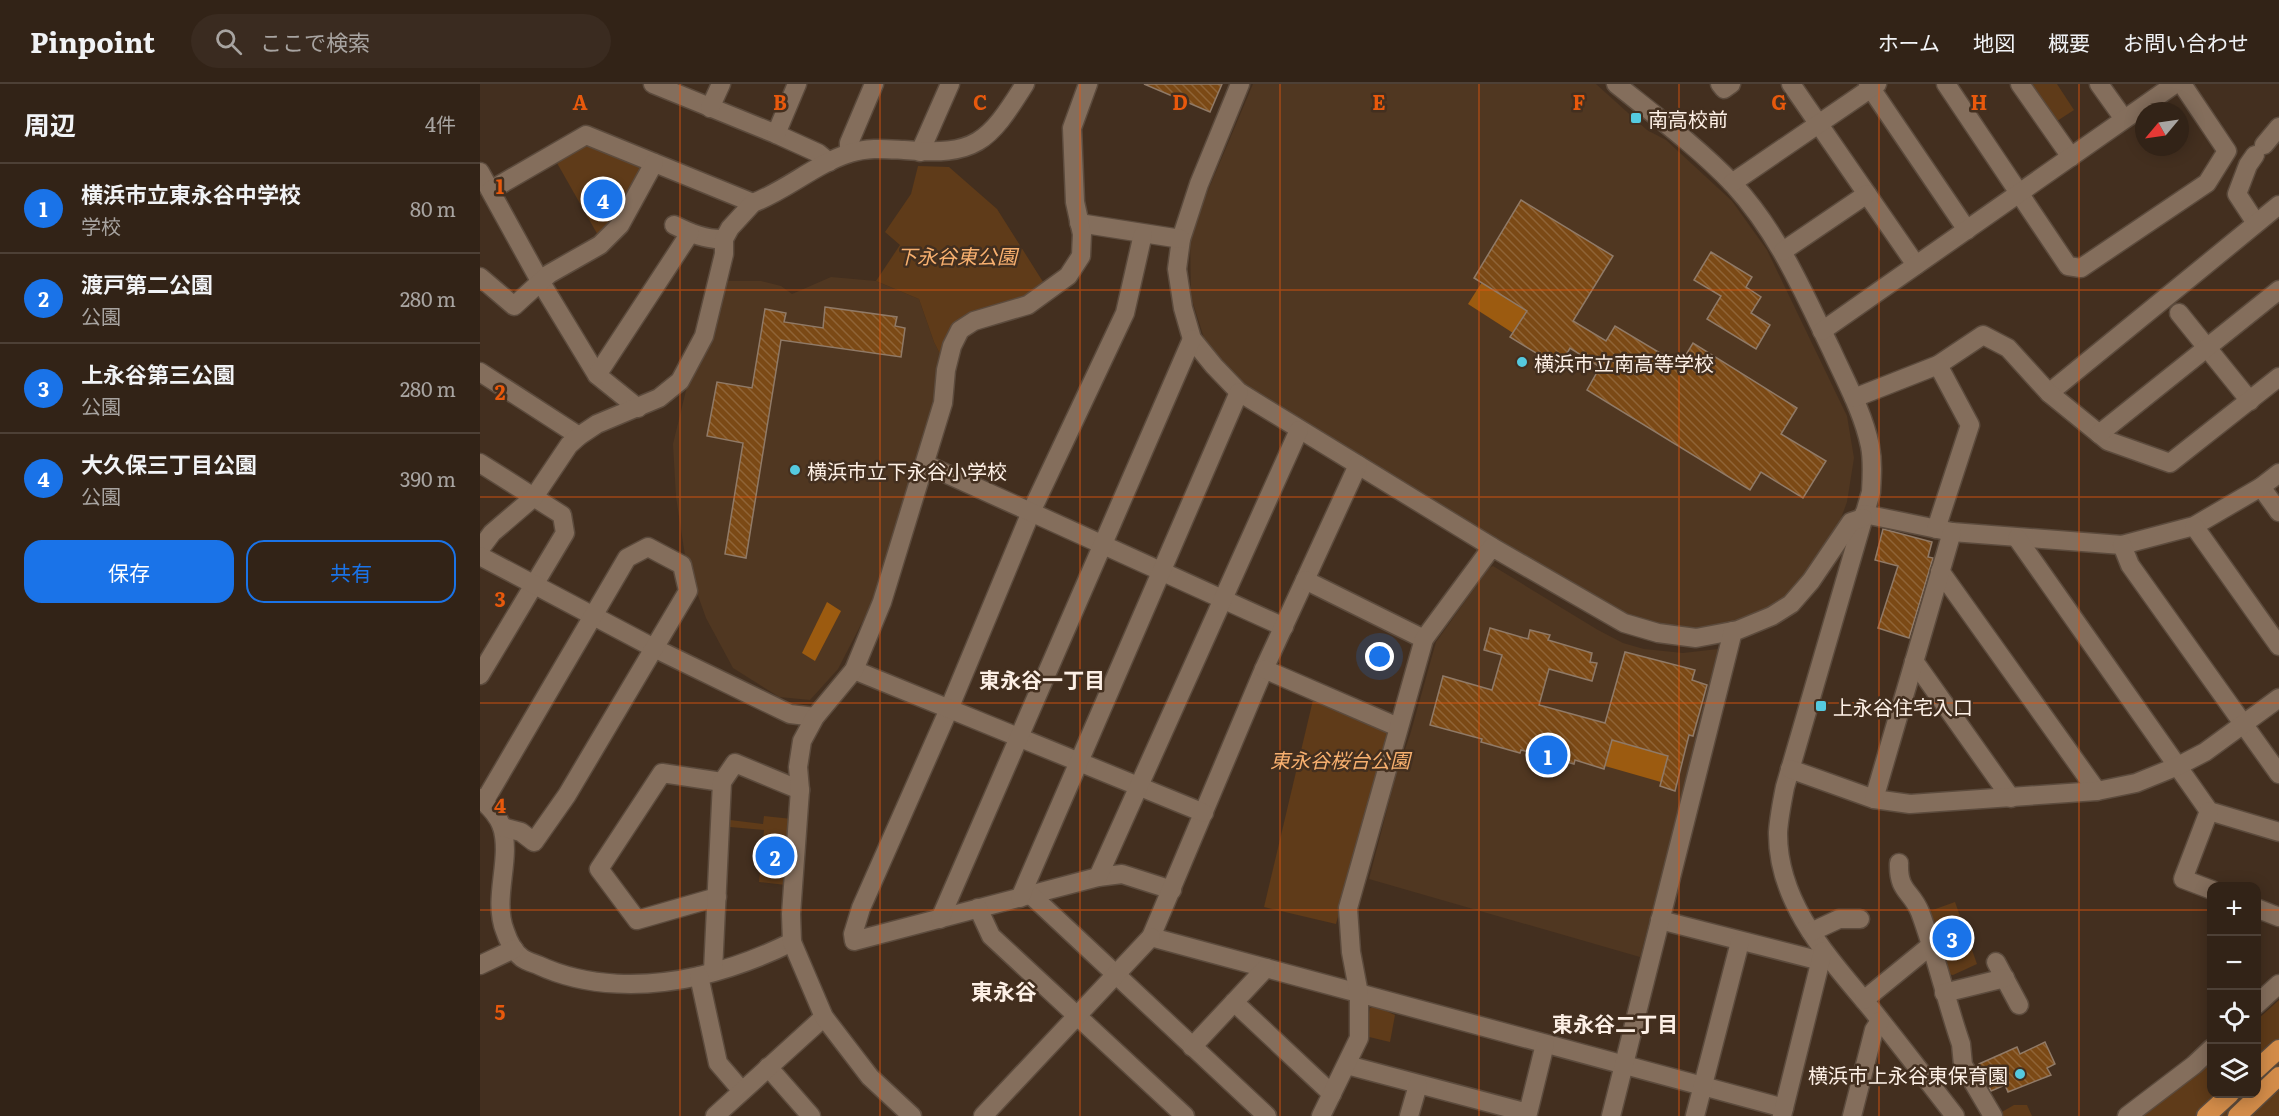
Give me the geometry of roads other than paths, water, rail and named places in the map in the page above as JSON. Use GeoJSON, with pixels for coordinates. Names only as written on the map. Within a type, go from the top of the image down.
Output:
{"type":"FeatureCollection","features":[{"type":"Feature","properties":{"kind":"highway"},"geometry":{"type":"LineString","coordinates":[[2261,1065],[2279,1049]]}},
{"type":"Feature","properties":{"kind":"highway"},"geometry":{"type":"LineString","coordinates":[[2237,1116],[2279,1076]]}},
{"type":"Feature","properties":{"kind":"highway"},"geometry":{"type":"LineString","coordinates":[[2206,1116],[2226,1098]]}},
{"type":"Feature","properties":{"kind":"street"},"geometry":{"type":"LineString","coordinates":[[653,84],[819,153],[829,162]]}},
{"type":"Feature","properties":{"kind":"street"},"geometry":{"type":"LineString","coordinates":[[710,108],[721,84]]}},
{"type":"Feature","properties":{"kind":"street"},"geometry":{"type":"LineString","coordinates":[[776,134],[797,84]]}},
{"type":"Feature","properties":{"kind":"street"},"geometry":{"type":"LineString","coordinates":[[849,153],[849,143],[874,84]]}},
{"type":"Feature","properties":{"kind":"street"},"geometry":{"type":"LineString","coordinates":[[920,152],[950,84]]}},
{"type":"Feature","properties":{"kind":"street"},"geometry":{"type":"LineString","coordinates":[[480,549],[492,532],[534,497],[569,445],[579,436],[597,424],[659,398],[680,381],[704,336],[724,254],[724,239],[730,228],[753,203],[849,153],[882,149],[920,152],[955,151],[982,139],[996,128],[1025,84]]}},
{"type":"Feature","properties":{"kind":"street"},"geometry":{"type":"LineString","coordinates":[[912,1116],[870,1077],[824,1017],[792,942],[791,914],[800,790],[798,767],[802,741],[814,717],[854,670],[882,602],[943,403],[952,346],[960,330],[974,321],[1028,305],[1068,276],[1081,256],[1082,234],[1074,202],[1072,129],[1088,84]]}},
{"type":"Feature","properties":{"kind":"street"},"geometry":{"type":"LineString","coordinates":[[1240,84],[1199,184],[1181,239],[1177,268],[1192,339],[1239,393],[1492,547],[1624,623],[1658,633],[1696,638],[1733,631],[1772,616],[1791,604],[1811,581],[1851,522],[1864,516],[1944,531],[2122,545],[2194,526],[2261,487],[2279,473]]}},
{"type":"Feature","properties":{"kind":"street"},"geometry":{"type":"LineString","coordinates":[[1616,84],[1732,183],[1770,229],[1822,331],[1864,423],[1873,470],[1871,492],[1790,770],[1778,832],[1780,854],[1793,898],[1822,956],[1864,1000],[1955,1116]]}},
{"type":"Feature","properties":{"kind":"street"},"geometry":{"type":"LineString","coordinates":[[1720,84],[1724,89],[1731,84]]}},
{"type":"Feature","properties":{"kind":"street"},"geometry":{"type":"LineString","coordinates":[[1791,84],[1916,265]]}},
{"type":"Feature","properties":{"kind":"street"},"geometry":{"type":"LineString","coordinates":[[1946,84],[2068,266],[2081,268],[2207,183],[2227,151],[2182,84]]}},
{"type":"Feature","properties":{"kind":"street"},"geometry":{"type":"LineString","coordinates":[[2020,84],[2071,157]]}},
{"type":"Feature","properties":{"kind":"street"},"geometry":{"type":"LineString","coordinates":[[2099,84],[2124,119]]}},
{"type":"Feature","properties":{"kind":"street"},"geometry":{"type":"LineString","coordinates":[[1822,331],[2175,84]]}},
{"type":"Feature","properties":{"kind":"street"},"geometry":{"type":"LineString","coordinates":[[1732,183],[1872,85],[1967,230]]}},
{"type":"Feature","properties":{"kind":"street"},"geometry":{"type":"LineString","coordinates":[[2254,220],[2237,194],[2248,165],[2279,127]]}},
{"type":"Feature","properties":{"kind":"street"},"geometry":{"type":"LineString","coordinates":[[491,190],[586,135],[753,203]]}},
{"type":"Feature","properties":{"kind":"street"},"geometry":{"type":"LineString","coordinates":[[480,277],[514,306],[540,281],[600,245],[620,225],[654,163]]}},
{"type":"Feature","properties":{"kind":"street"},"geometry":{"type":"LineString","coordinates":[[480,172],[540,281],[597,375],[638,408]]}},
{"type":"Feature","properties":{"kind":"street"},"geometry":{"type":"LineString","coordinates":[[1783,251],[1867,194]]}},
{"type":"Feature","properties":{"kind":"street"},"geometry":{"type":"LineString","coordinates":[[2049,393],[2254,220],[2279,205]]}},
{"type":"Feature","properties":{"kind":"street"},"geometry":{"type":"LineString","coordinates":[[1079,223],[1181,239]]}},
{"type":"Feature","properties":{"kind":"street"},"geometry":{"type":"LineString","coordinates":[[597,375],[682,229],[713,240],[724,239]]}},
{"type":"Feature","properties":{"kind":"street"},"geometry":{"type":"LineString","coordinates":[[1143,234],[1125,313],[1031,512],[949,709],[861,908],[853,934],[854,941],[1098,877],[1122,874],[1172,890]]}},
{"type":"Feature","properties":{"kind":"street"},"geometry":{"type":"LineString","coordinates":[[2099,434],[2279,290]]}},
{"type":"Feature","properties":{"kind":"street"},"geometry":{"type":"LineString","coordinates":[[2179,313],[2250,401]]}},
{"type":"Feature","properties":{"kind":"street"},"geometry":{"type":"LineString","coordinates":[[1854,398],[1938,365],[1983,335],[2008,348],[2049,393],[2108,441],[2170,463],[2279,377]]}},
{"type":"Feature","properties":{"kind":"street"},"geometry":{"type":"LineString","coordinates":[[940,919],[1192,339]]}},
{"type":"Feature","properties":{"kind":"street"},"geometry":{"type":"LineString","coordinates":[[1874,799],[1940,571],[1944,531],[1970,425],[1938,365]]}},
{"type":"Feature","properties":{"kind":"street"},"geometry":{"type":"LineString","coordinates":[[480,372],[579,436]]}},
{"type":"Feature","properties":{"kind":"street"},"geometry":{"type":"LineString","coordinates":[[1026,896],[1079,762],[1239,393]]}},
{"type":"Feature","properties":{"kind":"street"},"geometry":{"type":"LineString","coordinates":[[1098,877],[1299,430]]}},
{"type":"Feature","properties":{"kind":"street"},"geometry":{"type":"LineString","coordinates":[[480,463],[562,515],[565,533],[480,675]]}},
{"type":"Feature","properties":{"kind":"street"},"geometry":{"type":"LineString","coordinates":[[925,464],[1284,627]]}},
{"type":"Feature","properties":{"kind":"street"},"geometry":{"type":"LineString","coordinates":[[983,1116],[1152,937],[1264,669],[1358,465]]}},
{"type":"Feature","properties":{"kind":"street"},"geometry":{"type":"LineString","coordinates":[[2261,487],[2279,512]]}},
{"type":"Feature","properties":{"kind":"street"},"geometry":{"type":"LineString","coordinates":[[2194,526],[2279,646]]}},
{"type":"Feature","properties":{"kind":"street"},"geometry":{"type":"LineString","coordinates":[[2017,538],[2209,811],[2279,832]]}},
{"type":"Feature","properties":{"kind":"street"},"geometry":{"type":"LineString","coordinates":[[2122,545],[2130,565],[2279,774]]}},
{"type":"Feature","properties":{"kind":"street"},"geometry":{"type":"LineString","coordinates":[[502,827],[521,832],[534,842],[567,795],[688,591],[682,565],[648,547],[627,558],[482,800],[493,811],[502,827],[500,903],[504,930],[514,950],[522,958],[555,973],[586,981],[629,984],[706,974],[754,960],[792,942]]}},
{"type":"Feature","properties":{"kind":"street"},"geometry":{"type":"LineString","coordinates":[[1321,1116],[1359,1038],[1359,994],[1351,952],[1348,908],[1424,639],[1492,547]]}},
{"type":"Feature","properties":{"kind":"street"},"geometry":{"type":"LineString","coordinates":[[480,556],[593,617],[790,714],[814,717]]}},
{"type":"Feature","properties":{"kind":"street"},"geometry":{"type":"LineString","coordinates":[[1940,571],[2097,791]]}},
{"type":"Feature","properties":{"kind":"street"},"geometry":{"type":"LineString","coordinates":[[1305,580],[1424,639]]}},
{"type":"Feature","properties":{"kind":"street"},"geometry":{"type":"LineString","coordinates":[[1611,1116],[1733,631]]}},
{"type":"Feature","properties":{"kind":"street"},"geometry":{"type":"LineString","coordinates":[[1914,661],[2011,798]]}},
{"type":"Feature","properties":{"kind":"street"},"geometry":{"type":"LineString","coordinates":[[1264,669],[1398,727]]}},
{"type":"Feature","properties":{"kind":"street"},"geometry":{"type":"LineString","coordinates":[[854,670],[1204,813]]}},
{"type":"Feature","properties":{"kind":"street"},"geometry":{"type":"LineString","coordinates":[[1790,770],[1874,799],[1910,804],[2097,791],[2136,783],[2178,766],[2205,752],[2279,698]]}},
{"type":"Feature","properties":{"kind":"street"},"geometry":{"type":"LineString","coordinates":[[742,1091],[718,1063],[706,974],[717,897],[723,782],[735,763],[800,790]]}},
{"type":"Feature","properties":{"kind":"street"},"geometry":{"type":"LineString","coordinates":[[717,897],[637,920],[599,869],[662,773],[723,782]]}},
{"type":"Feature","properties":{"kind":"street"},"geometry":{"type":"LineString","coordinates":[[2207,888],[2183,879],[2209,811]]}},
{"type":"Feature","properties":{"kind":"street"},"geometry":{"type":"LineString","coordinates":[[1899,863],[1902,886],[1919,909],[1961,1044],[1963,1065],[1993,1116]]}},
{"type":"Feature","properties":{"kind":"street"},"geometry":{"type":"LineString","coordinates":[[1026,896],[1267,1116]]}},
{"type":"Feature","properties":{"kind":"street"},"geometry":{"type":"LineString","coordinates":[[978,908],[991,936],[1185,1116]]}},
{"type":"Feature","properties":{"kind":"street"},"geometry":{"type":"LineString","coordinates":[[2261,910],[2279,917]]}},
{"type":"Feature","properties":{"kind":"street"},"geometry":{"type":"LineString","coordinates":[[1811,932],[1839,919],[1860,919]]}},
{"type":"Feature","properties":{"kind":"street"},"geometry":{"type":"LineString","coordinates":[[1660,920],[1740,942],[1822,956]]}},
{"type":"Feature","properties":{"kind":"street"},"geometry":{"type":"LineString","coordinates":[[1152,937],[1703,1086],[1783,1112],[1822,956]]}},
{"type":"Feature","properties":{"kind":"street"},"geometry":{"type":"LineString","coordinates":[[1695,1116],[1740,942]]}},
{"type":"Feature","properties":{"kind":"street"},"geometry":{"type":"LineString","coordinates":[[1864,1000],[1930,946]]}},
{"type":"Feature","properties":{"kind":"street"},"geometry":{"type":"LineString","coordinates":[[480,965],[514,950]]}},
{"type":"Feature","properties":{"kind":"street"},"geometry":{"type":"LineString","coordinates":[[1996,962],[2019,1005]]}},
{"type":"Feature","properties":{"kind":"street"},"geometry":{"type":"LineString","coordinates":[[1192,1047],[1266,968]]}},
{"type":"Feature","properties":{"kind":"street"},"geometry":{"type":"LineString","coordinates":[[1944,993],[2005,978]]}},
{"type":"Feature","properties":{"kind":"street"},"geometry":{"type":"LineString","coordinates":[[2261,1002],[2276,992]]}},
{"type":"Feature","properties":{"kind":"street"},"geometry":{"type":"LineString","coordinates":[[1234,1002],[1332,1094]]}},
{"type":"Feature","properties":{"kind":"street"},"geometry":{"type":"LineString","coordinates":[[716,1116],[824,1017]]}},
{"type":"Feature","properties":{"kind":"street"},"geometry":{"type":"LineString","coordinates":[[1852,1116],[1874,1030],[1880,1020]]}},
{"type":"Feature","properties":{"kind":"street"},"geometry":{"type":"LineString","coordinates":[[1347,1065],[1528,1113],[1545,1044]]}},
{"type":"Feature","properties":{"kind":"street"},"geometry":{"type":"LineString","coordinates":[[2127,1116],[2194,1065],[2207,1052]]}},
{"type":"Feature","properties":{"kind":"street"},"geometry":{"type":"LineString","coordinates":[[768,1067],[811,1116]]}},
{"type":"Feature","properties":{"kind":"street"},"geometry":{"type":"LineString","coordinates":[[1409,1116],[1418,1085]]}},
{"type":"Feature","properties":{"kind":"place","name":"南高校前"},"geometry":{"type":"Point","coordinates":[1636,118]}},
{"type":"Feature","properties":{"kind":"place","name":"大久保三丁目公園"},"geometry":{"type":"Point","coordinates":[603,199]}},
{"type":"Feature","properties":{"kind":"place","name":"横浜市立南高等学校"},"geometry":{"type":"Point","coordinates":[1522,362]}},
{"type":"Feature","properties":{"kind":"place","name":"横浜市立下永谷小学校"},"geometry":{"type":"Point","coordinates":[795,470]}},
{"type":"Feature","properties":{"kind":"place","name":"上永谷住宅入口"},"geometry":{"type":"Point","coordinates":[1821,706]}},
{"type":"Feature","properties":{"kind":"place","name":"横浜市立東永谷中学校"},"geometry":{"type":"Point","coordinates":[1548,755]}},
{"type":"Feature","properties":{"kind":"place","name":"渡戸第二公園"},"geometry":{"type":"Point","coordinates":[775,856]}},
{"type":"Feature","properties":{"kind":"place","name":"上永谷第三公園"},"geometry":{"type":"Point","coordinates":[1952,938]}},
{"type":"Feature","properties":{"kind":"place","name":"横浜市上永谷東保育園"},"geometry":{"type":"Point","coordinates":[2020,1074]}},
{"type":"Feature","properties":{"kind":"district","name":"東永谷一丁目"},"geometry":{"type":"Point","coordinates":[1042,678]}},
{"type":"Feature","properties":{"kind":"district","name":"東永谷"},"geometry":{"type":"Point","coordinates":[1004,990]}},
{"type":"Feature","properties":{"kind":"district","name":"東永谷二丁目"},"geometry":{"type":"Point","coordinates":[1615,1022]}},
{"type":"Feature","properties":{"kind":"park label","name":"下永谷東公園"},"geometry":{"type":"Point","coordinates":[957,255]}},
{"type":"Feature","properties":{"kind":"park label","name":"東永谷桜台公園"},"geometry":{"type":"Point","coordinates":[1340,759]}}]}
